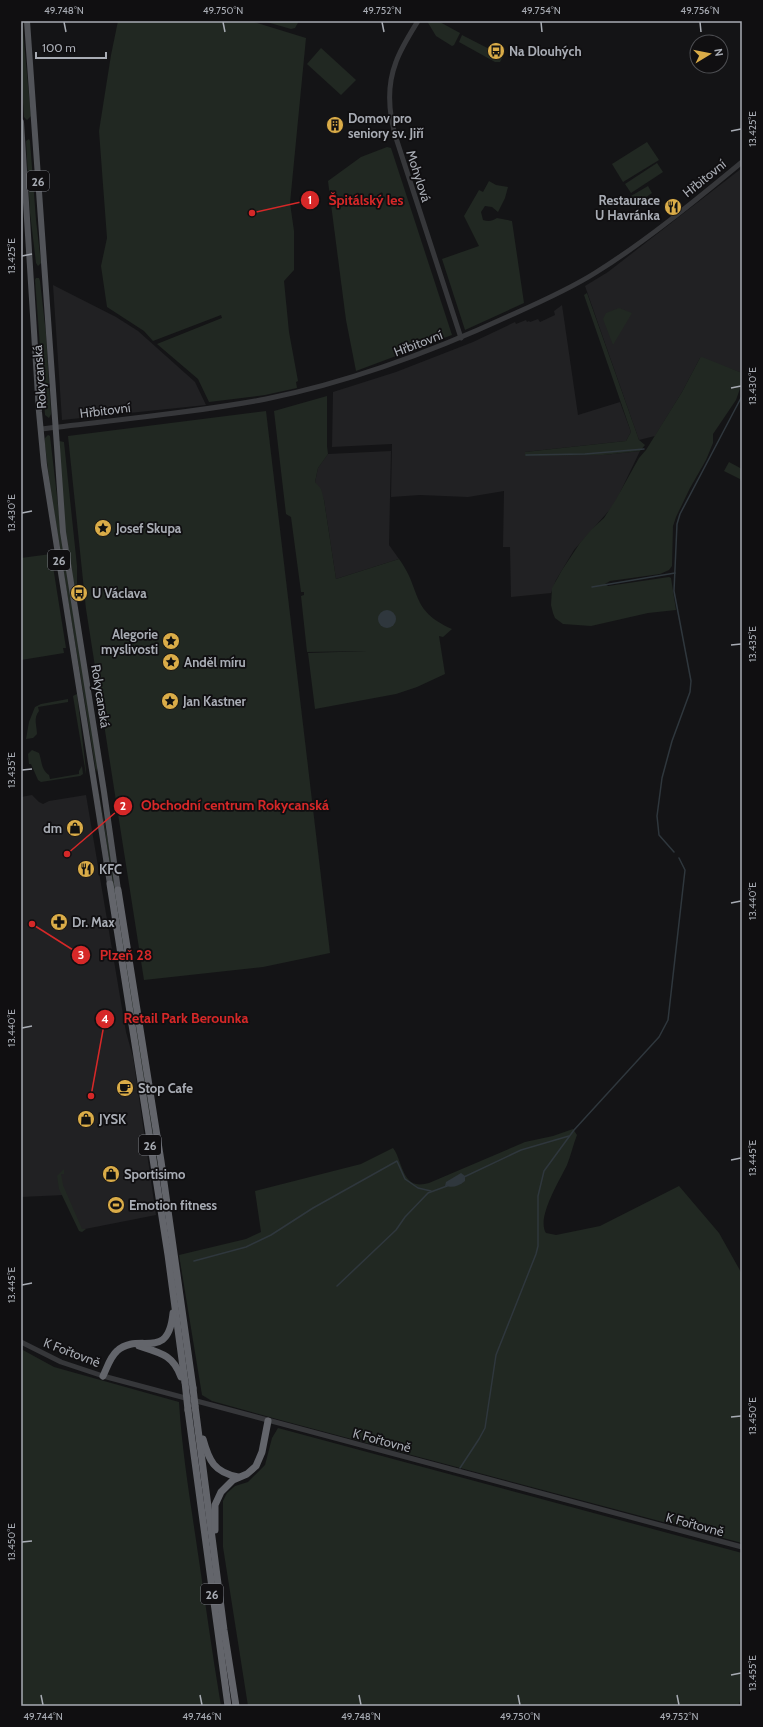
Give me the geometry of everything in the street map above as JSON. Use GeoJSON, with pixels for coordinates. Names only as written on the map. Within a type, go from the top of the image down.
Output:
{"type":"FeatureCollection","features":[{"type":"Feature","properties":{"kind":"highway","name":"Rokycanská"},"geometry":{"type":"LineString","coordinates":[[110,884],[174,1253]]}},
{"type":"Feature","properties":{"kind":"highway","name":"Rokycanská"},"geometry":{"type":"LineString","coordinates":[[118,890],[174,1253]]}},
{"type":"Feature","properties":{"kind":"highway","name":"26"},"geometry":{"type":"LineString","coordinates":[[174,1253],[174,1302],[228,1706]]}},
{"type":"Feature","properties":{"kind":"highway","name":"26"},"geometry":{"type":"LineString","coordinates":[[174,1253],[236,1706]]}},
{"type":"Feature","properties":{"kind":"highway"},"geometry":{"type":"LineString","coordinates":[[103,1376],[117,1351],[127,1346],[156,1343],[164,1338],[171,1329],[174,1302]]}},
{"type":"Feature","properties":{"kind":"highway"},"geometry":{"type":"LineString","coordinates":[[127,1346],[138,1346],[166,1355],[176,1366],[184,1382]]}},
{"type":"Feature","properties":{"kind":"highway"},"geometry":{"type":"LineString","coordinates":[[195,1406],[205,1447],[212,1464],[221,1472],[238,1477]]}},
{"type":"Feature","properties":{"kind":"highway"},"geometry":{"type":"LineString","coordinates":[[214,1554],[215,1505],[221,1492],[238,1477],[250,1472],[259,1461],[268,1421]]}},
{"type":"Feature","properties":{"kind":"main road","name":"Rokycanská"},"geometry":{"type":"LineString","coordinates":[[28,21],[55,427],[65,551],[104,792],[118,890]]}},
{"type":"Feature","properties":{"kind":"main road","name":"Rokycanská"},"geometry":{"type":"LineString","coordinates":[[21,122],[41,429],[48,490],[110,884]]}},
{"type":"Feature","properties":{"kind":"street","name":"Mohylová"},"geometry":{"type":"LineString","coordinates":[[418,21],[394,67],[390,88],[390,112],[397,141],[461,338]]}},
{"type":"Feature","properties":{"kind":"street","name":"Hřbitovní"},"geometry":{"type":"LineString","coordinates":[[41,429],[266,399],[354,376],[392,364],[461,338],[530,306],[595,273],[614,261],[698,198],[742,162]]}},
{"type":"Feature","properties":{"kind":"street","name":"K Fořtovně"},"geometry":{"type":"LineString","coordinates":[[21,1342],[61,1362],[103,1376],[742,1547]]}},
{"type":"Feature","properties":{"kind":"shaded area"},"geometry":{"type":"Polygon","coordinates":[[[21,21],[31,116],[27,120],[24,117],[21,74],[21,21]]]}},
{"type":"Feature","properties":{"kind":"shaded area"},"geometry":{"type":"Polygon","coordinates":[[[118,21],[251,21],[306,38],[290,203],[294,231],[294,270],[284,281],[289,332],[298,381],[296,382],[297,388],[265,395],[209,402],[198,379],[157,344],[222,318],[221,315],[153,341],[144,331],[107,307],[101,266],[107,238],[99,131],[118,21]]]}},
{"type":"Feature","properties":{"kind":"shaded area"},"geometry":{"type":"Polygon","coordinates":[[[263,21],[299,21],[295,28],[291,29],[263,21]]]}},
{"type":"Feature","properties":{"kind":"shaded area"},"geometry":{"type":"Polygon","coordinates":[[[427,21],[438,21],[460,33],[454,45],[452,46],[436,36],[427,21]]]}},
{"type":"Feature","properties":{"kind":"shaded area"},"geometry":{"type":"Polygon","coordinates":[[[462,35],[503,56],[500,62],[495,62],[459,42],[462,35]]]}},
{"type":"Feature","properties":{"kind":"shaded area"},"geometry":{"type":"Polygon","coordinates":[[[321,48],[356,80],[341,95],[307,64],[321,48]]]}},
{"type":"Feature","properties":{"kind":"shaded area"},"geometry":{"type":"Polygon","coordinates":[[[29,139],[41,263],[38,266],[36,263],[30,213],[26,141],[29,139]]]}},
{"type":"Feature","properties":{"kind":"shaded area"},"geometry":{"type":"Polygon","coordinates":[[[647,142],[659,160],[623,182],[612,164],[647,142]]]}},
{"type":"Feature","properties":{"kind":"shaded area"},"geometry":{"type":"Polygon","coordinates":[[[387,147],[391,148],[452,335],[356,371],[346,320],[328,181],[361,157],[387,147]]]}},
{"type":"Feature","properties":{"kind":"shaded area"},"geometry":{"type":"Polygon","coordinates":[[[657,163],[663,172],[631,193],[625,184],[657,163]]]}},
{"type":"Feature","properties":{"kind":"shaded area"},"geometry":{"type":"Polygon","coordinates":[[[742,168],[742,373],[700,358],[682,392],[655,436],[639,440],[585,286],[608,272],[742,168]]]}},
{"type":"Feature","properties":{"kind":"shaded area"},"geometry":{"type":"Polygon","coordinates":[[[489,181],[496,185],[508,187],[505,198],[498,212],[492,207],[485,206],[481,212],[483,220],[490,221],[497,218],[512,221],[524,303],[465,330],[442,259],[479,246],[464,216],[479,190],[483,192],[489,181]]]}},
{"type":"Feature","properties":{"kind":"shaded area"},"geometry":{"type":"Polygon","coordinates":[[[648,186],[652,193],[636,204],[631,196],[648,186]]]}},
{"type":"Feature","properties":{"kind":"shaded area"},"geometry":{"type":"Polygon","coordinates":[[[36,278],[39,278],[40,281],[46,334],[51,414],[49,418],[45,415],[36,278]]]}},
{"type":"Feature","properties":{"kind":"shaded area"},"geometry":{"type":"Polygon","coordinates":[[[53,285],[116,317],[138,331],[195,382],[206,405],[62,420],[53,285]]]}},
{"type":"Feature","properties":{"kind":"shaded area"},"geometry":{"type":"Polygon","coordinates":[[[587,293],[639,440],[645,445],[640,451],[603,455],[525,456],[525,452],[626,441],[631,432],[584,295],[587,293]]]}},
{"type":"Feature","properties":{"kind":"shaded area"},"geometry":{"type":"Polygon","coordinates":[[[562,305],[578,415],[620,402],[631,432],[626,441],[525,452],[603,455],[640,451],[614,505],[574,550],[556,580],[551,593],[511,597],[510,547],[503,547],[504,491],[468,497],[420,495],[391,497],[392,444],[332,447],[333,392],[396,372],[473,342],[515,322],[516,324],[526,320],[527,322],[530,322],[538,319],[540,322],[555,315],[554,311],[562,305]]]}},
{"type":"Feature","properties":{"kind":"shaded area"},"geometry":{"type":"Polygon","coordinates":[[[619,308],[632,313],[613,345],[603,319],[606,313],[619,308]]]}},
{"type":"Feature","properties":{"kind":"shaded area"},"geometry":{"type":"Polygon","coordinates":[[[702,357],[742,373],[742,383],[736,400],[713,434],[713,443],[706,460],[676,517],[673,526],[672,566],[669,570],[660,574],[610,581],[605,584],[608,586],[669,577],[671,578],[676,610],[648,613],[591,626],[563,624],[555,618],[553,613],[551,605],[552,588],[580,543],[604,518],[639,458],[646,450],[702,357]]]}},
{"type":"Feature","properties":{"kind":"shaded area"},"geometry":{"type":"Polygon","coordinates":[[[327,396],[328,454],[318,468],[315,482],[321,489],[324,500],[336,579],[399,559],[411,580],[422,607],[438,622],[452,629],[443,637],[439,636],[445,674],[417,687],[396,694],[315,709],[308,653],[367,651],[307,652],[301,596],[304,595],[304,592],[301,592],[291,517],[286,514],[274,411],[327,396]]]}},
{"type":"Feature","properties":{"kind":"shaded area"},"geometry":{"type":"Polygon","coordinates":[[[266,411],[330,953],[263,967],[144,980],[86,609],[68,436],[266,411]]]}},
{"type":"Feature","properties":{"kind":"shaded area"},"geometry":{"type":"Polygon","coordinates":[[[48,435],[50,436],[63,548],[98,765],[96,772],[51,494],[45,445],[45,438],[48,435]]]}},
{"type":"Feature","properties":{"kind":"shaded area"},"geometry":{"type":"Polygon","coordinates":[[[59,441],[64,442],[77,566],[77,593],[68,557],[59,441]]]}},
{"type":"Feature","properties":{"kind":"shaded area"},"geometry":{"type":"Polygon","coordinates":[[[391,451],[389,545],[399,559],[336,579],[324,500],[315,482],[318,468],[328,454],[391,451]]]}},
{"type":"Feature","properties":{"kind":"shaded area"},"geometry":{"type":"Polygon","coordinates":[[[729,462],[742,469],[742,484],[740,479],[724,471],[729,462]]]}},
{"type":"Feature","properties":{"kind":"shaded area"},"geometry":{"type":"Polygon","coordinates":[[[51,554],[66,648],[63,648],[64,653],[21,660],[21,558],[51,554]]]}},
{"type":"Feature","properties":{"kind":"shaded area"},"geometry":{"type":"Polygon","coordinates":[[[387,610],[393,613],[396,619],[393,625],[387,628],[381,625],[378,619],[381,613],[387,610]]]}},
{"type":"Feature","properties":{"kind":"shaded area"},"geometry":{"type":"Polygon","coordinates":[[[77,694],[86,770],[86,774],[73,696],[77,694]]]}},
{"type":"Feature","properties":{"kind":"shaded area"},"geometry":{"type":"Polygon","coordinates":[[[68,699],[68,702],[38,707],[39,711],[36,716],[37,734],[33,738],[26,739],[29,722],[35,707],[41,704],[68,699]]]}},
{"type":"Feature","properties":{"kind":"shaded area"},"geometry":{"type":"Polygon","coordinates":[[[32,750],[39,753],[43,768],[49,775],[50,779],[79,774],[82,766],[83,774],[80,776],[41,782],[38,780],[31,764],[29,764],[28,754],[32,750]]]}},
{"type":"Feature","properties":{"kind":"shaded area"},"geometry":{"type":"Polygon","coordinates":[[[98,788],[110,851],[160,1180],[159,1179],[98,788]]]}},
{"type":"Feature","properties":{"kind":"shaded area"},"geometry":{"type":"Polygon","coordinates":[[[32,795],[43,804],[49,801],[86,795],[126,1032],[133,1057],[156,1215],[80,1230],[64,1195],[21,1197],[21,797],[32,795]]]}},
{"type":"Feature","properties":{"kind":"shaded area"},"geometry":{"type":"Polygon","coordinates":[[[573,1129],[577,1135],[570,1158],[546,1209],[544,1226],[546,1233],[556,1235],[600,1226],[679,1186],[719,1233],[742,1274],[742,1543],[284,1421],[212,1401],[202,1395],[179,1255],[246,1239],[261,1232],[255,1191],[361,1164],[393,1148],[408,1179],[416,1184],[426,1184],[525,1142],[553,1136],[573,1129]]]}},
{"type":"Feature","properties":{"kind":"shaded area"},"geometry":{"type":"Polygon","coordinates":[[[64,1169],[64,1174],[61,1174],[63,1185],[82,1229],[86,1229],[82,1232],[79,1231],[59,1189],[57,1176],[64,1169]]]}},
{"type":"Feature","properties":{"kind":"shaded area"},"geometry":{"type":"Polygon","coordinates":[[[461,1173],[465,1176],[465,1181],[456,1186],[445,1186],[446,1182],[461,1173]]]}},
{"type":"Feature","properties":{"kind":"shaded area"},"geometry":{"type":"Polygon","coordinates":[[[21,1349],[54,1367],[179,1402],[186,1475],[221,1706],[21,1706],[21,1349]]]}},
{"type":"Feature","properties":{"kind":"shaded area"},"geometry":{"type":"Polygon","coordinates":[[[278,1428],[742,1553],[742,1697],[738,1706],[248,1706],[223,1547],[223,1501],[227,1493],[235,1486],[248,1482],[265,1465],[272,1438],[278,1428]]]}},
{"type":"Feature","properties":{"kind":"waterway"},"geometry":{"type":"LineString","coordinates":[[674,852],[659,835],[657,816],[662,778],[672,741],[690,692],[691,681],[674,591],[677,524],[680,514],[742,396]]}},
{"type":"Feature","properties":{"kind":"waterway"},"geometry":{"type":"LineString","coordinates":[[526,455],[585,454],[644,449]]}},
{"type":"Feature","properties":{"kind":"waterway"},"geometry":{"type":"LineString","coordinates":[[592,587],[675,573]]}},
{"type":"Feature","properties":{"kind":"waterway"},"geometry":{"type":"LineString","coordinates":[[460,1468],[485,1428],[496,1355],[536,1254],[538,1246],[538,1196],[544,1171],[574,1130],[659,1037],[668,1020],[685,870],[679,858]]}},
{"type":"Feature","properties":{"kind":"waterway"},"geometry":{"type":"LineString","coordinates":[[464,1177],[521,1150],[569,1136]]}},
{"type":"Feature","properties":{"kind":"waterway"},"geometry":{"type":"LineString","coordinates":[[194,1261],[246,1247],[271,1235],[313,1208],[397,1161],[405,1179],[418,1188],[431,1191]]}},
{"type":"Feature","properties":{"kind":"waterway"},"geometry":{"type":"LineString","coordinates":[[337,1286],[396,1230],[405,1217],[428,1193],[447,1186]]}},
{"type":"Feature","properties":{"kind":"place","name":"Na Dlouhých"},"geometry":{"type":"Point","coordinates":[496,51]}},
{"type":"Feature","properties":{"kind":"place","name":"Domov pro seniory sv. Jiří"},"geometry":{"type":"Point","coordinates":[335,125]}},
{"type":"Feature","properties":{"kind":"place","name":"Restaurace U Havránka"},"geometry":{"type":"Point","coordinates":[673,207]}},
{"type":"Feature","properties":{"kind":"place","name":"Špitálský les"},"geometry":{"type":"Point","coordinates":[252,213]}},
{"type":"Feature","properties":{"kind":"place","name":"Josef Skupa"},"geometry":{"type":"Point","coordinates":[103,528]}},
{"type":"Feature","properties":{"kind":"place","name":"U Václava"},"geometry":{"type":"Point","coordinates":[79,593]}},
{"type":"Feature","properties":{"kind":"place","name":"Alegorie myslivosti"},"geometry":{"type":"Point","coordinates":[171,641]}},
{"type":"Feature","properties":{"kind":"place","name":"Anděl míru"},"geometry":{"type":"Point","coordinates":[171,662]}},
{"type":"Feature","properties":{"kind":"place","name":"Jan Kastner"},"geometry":{"type":"Point","coordinates":[170,701]}},
{"type":"Feature","properties":{"kind":"place","name":"dm"},"geometry":{"type":"Point","coordinates":[75,828]}},
{"type":"Feature","properties":{"kind":"place","name":"Obchodní centrum Rokycanská"},"geometry":{"type":"Point","coordinates":[67,854]}},
{"type":"Feature","properties":{"kind":"place","name":"KFC"},"geometry":{"type":"Point","coordinates":[86,869]}},
{"type":"Feature","properties":{"kind":"place","name":"Dr. Max"},"geometry":{"type":"Point","coordinates":[59,922]}},
{"type":"Feature","properties":{"kind":"place","name":"Plzeň 28"},"geometry":{"type":"Point","coordinates":[32,924]}},
{"type":"Feature","properties":{"kind":"place","name":"Stop Cafe"},"geometry":{"type":"Point","coordinates":[125,1088]}},
{"type":"Feature","properties":{"kind":"place","name":"Retail Park Berounka"},"geometry":{"type":"Point","coordinates":[91,1096]}},
{"type":"Feature","properties":{"kind":"place","name":"JYSK"},"geometry":{"type":"Point","coordinates":[86,1119]}},
{"type":"Feature","properties":{"kind":"place","name":"Sportisimo"},"geometry":{"type":"Point","coordinates":[111,1174]}},
{"type":"Feature","properties":{"kind":"place","name":"Emotion fitness"},"geometry":{"type":"Point","coordinates":[116,1205]}}]}
